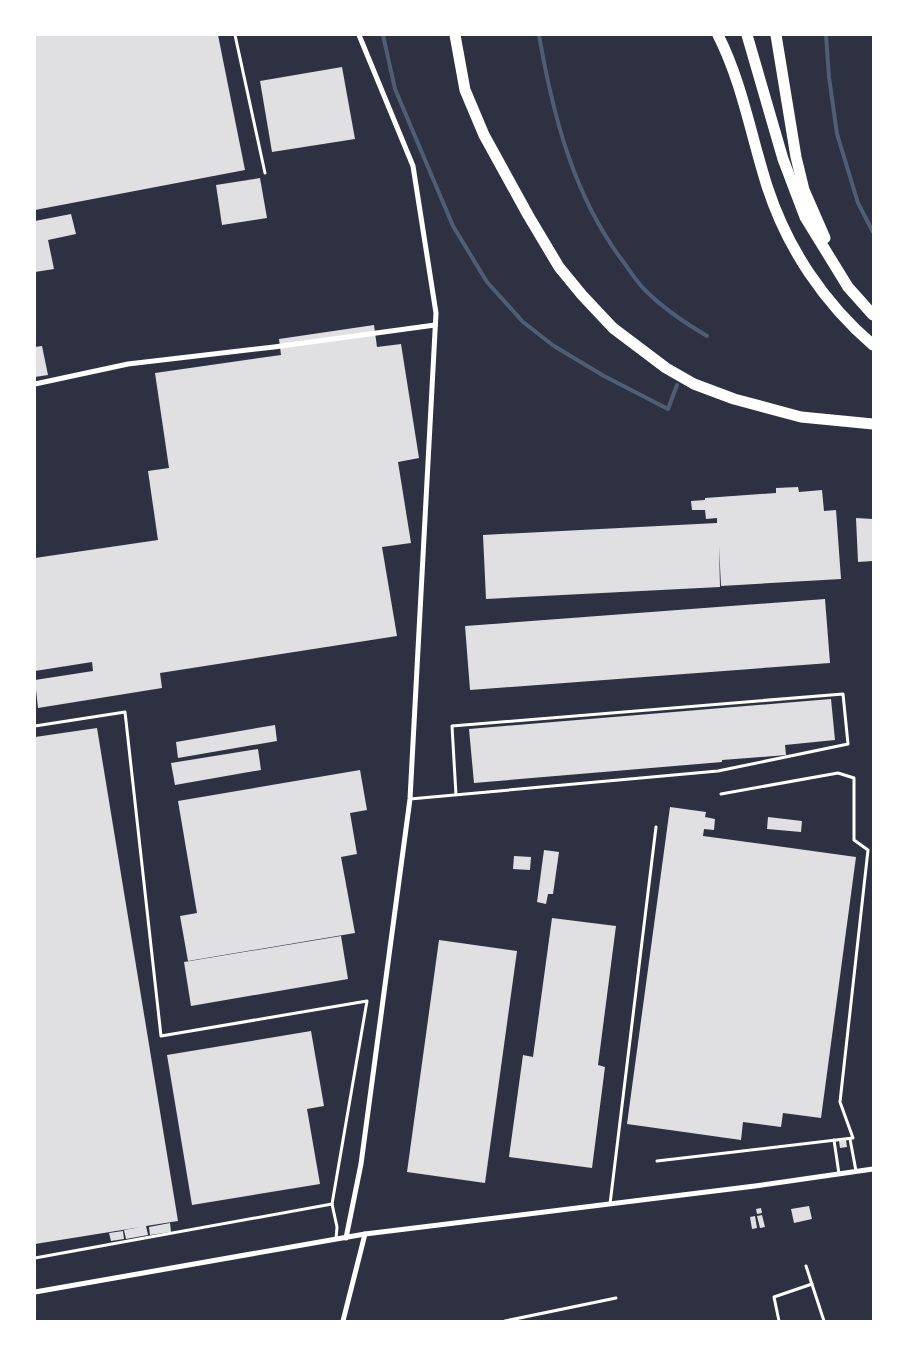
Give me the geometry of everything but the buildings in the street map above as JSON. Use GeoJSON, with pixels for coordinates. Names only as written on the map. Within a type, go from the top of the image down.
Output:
{"type":"FeatureCollection","features":[{"type":"Feature","properties":{"kind":"highway"},"geometry":{"type":"LineString","coordinates":[[455,35],[465,90],[484,136],[559,267],[582,295],[614,328],[666,368],[694,384],[734,399],[801,417],[873,424]]}},
{"type":"Feature","properties":{"kind":"highway"},"geometry":{"type":"LineString","coordinates":[[718,35],[734,73],[768,187],[793,248],[830,302],[873,345]]}},
{"type":"Feature","properties":{"kind":"highway"},"geometry":{"type":"LineString","coordinates":[[747,35],[783,159],[805,217],[848,287],[873,315]]}},
{"type":"Feature","properties":{"kind":"highway"},"geometry":{"type":"LineString","coordinates":[[776,35],[796,157],[804,190],[848,287]]}},
{"type":"Feature","properties":{"kind":"street"},"geometry":{"type":"LineString","coordinates":[[346,1238],[361,1164],[410,799],[436,313],[413,166],[359,35]]}},
{"type":"Feature","properties":{"kind":"street"},"geometry":{"type":"LineString","coordinates":[[35,384],[128,364],[274,347],[435,325]]}},
{"type":"Feature","properties":{"kind":"street"},"geometry":{"type":"LineString","coordinates":[[35,1292],[365,1234],[755,1186],[873,1169]]}},
{"type":"Feature","properties":{"kind":"street"},"geometry":{"type":"LineString","coordinates":[[343,1321],[365,1234]]}},
{"type":"Feature","properties":{"kind":"lane"},"geometry":{"type":"LineString","coordinates":[[235,35],[265,173]]}},
{"type":"Feature","properties":{"kind":"lane"},"geometry":{"type":"LineString","coordinates":[[410,799],[456,795],[718,772],[848,744],[843,694],[452,726],[456,795]]}},
{"type":"Feature","properties":{"kind":"lane"},"geometry":{"type":"LineString","coordinates":[[35,726],[125,712],[162,1036],[367,1001],[332,1204],[337,1227],[336,1240]]}},
{"type":"Feature","properties":{"kind":"lane"},"geometry":{"type":"LineString","coordinates":[[721,794],[838,773],[854,778],[854,840],[868,850],[840,1102],[853,1138],[850,1139],[856,1172]]}},
{"type":"Feature","properties":{"kind":"lane"},"geometry":{"type":"LineString","coordinates":[[610,1204],[656,827]]}},
{"type":"Feature","properties":{"kind":"lane"},"geometry":{"type":"LineString","coordinates":[[658,1161],[850,1139]]}},
{"type":"Feature","properties":{"kind":"lane"},"geometry":{"type":"LineString","coordinates":[[834,1140],[839,1174]]}},
{"type":"Feature","properties":{"kind":"lane"},"geometry":{"type":"LineString","coordinates":[[35,1258],[332,1204]]}},
{"type":"Feature","properties":{"kind":"lane"},"geometry":{"type":"LineString","coordinates":[[806,1266],[824,1321]]}},
{"type":"Feature","properties":{"kind":"lane"},"geometry":{"type":"LineString","coordinates":[[779,1321],[774,1297],[812,1284]]}},
{"type":"Feature","properties":{"kind":"lane"},"geometry":{"type":"LineString","coordinates":[[505,1321],[616,1298]]}},
{"type":"Feature","properties":{"kind":"waterway"},"geometry":{"type":"LineString","coordinates":[[383,35],[395,89],[453,226],[487,282],[523,322],[554,346],[604,376],[668,409],[677,385]]}},
{"type":"Feature","properties":{"kind":"waterway"},"geometry":{"type":"LineString","coordinates":[[539,35],[551,96],[568,155],[579,184],[607,239],[632,274],[653,298],[667,310],[707,336]]}},
{"type":"Feature","properties":{"kind":"waterway"},"geometry":{"type":"LineString","coordinates":[[826,35],[829,77],[837,134],[858,203],[873,232]]}}]}
